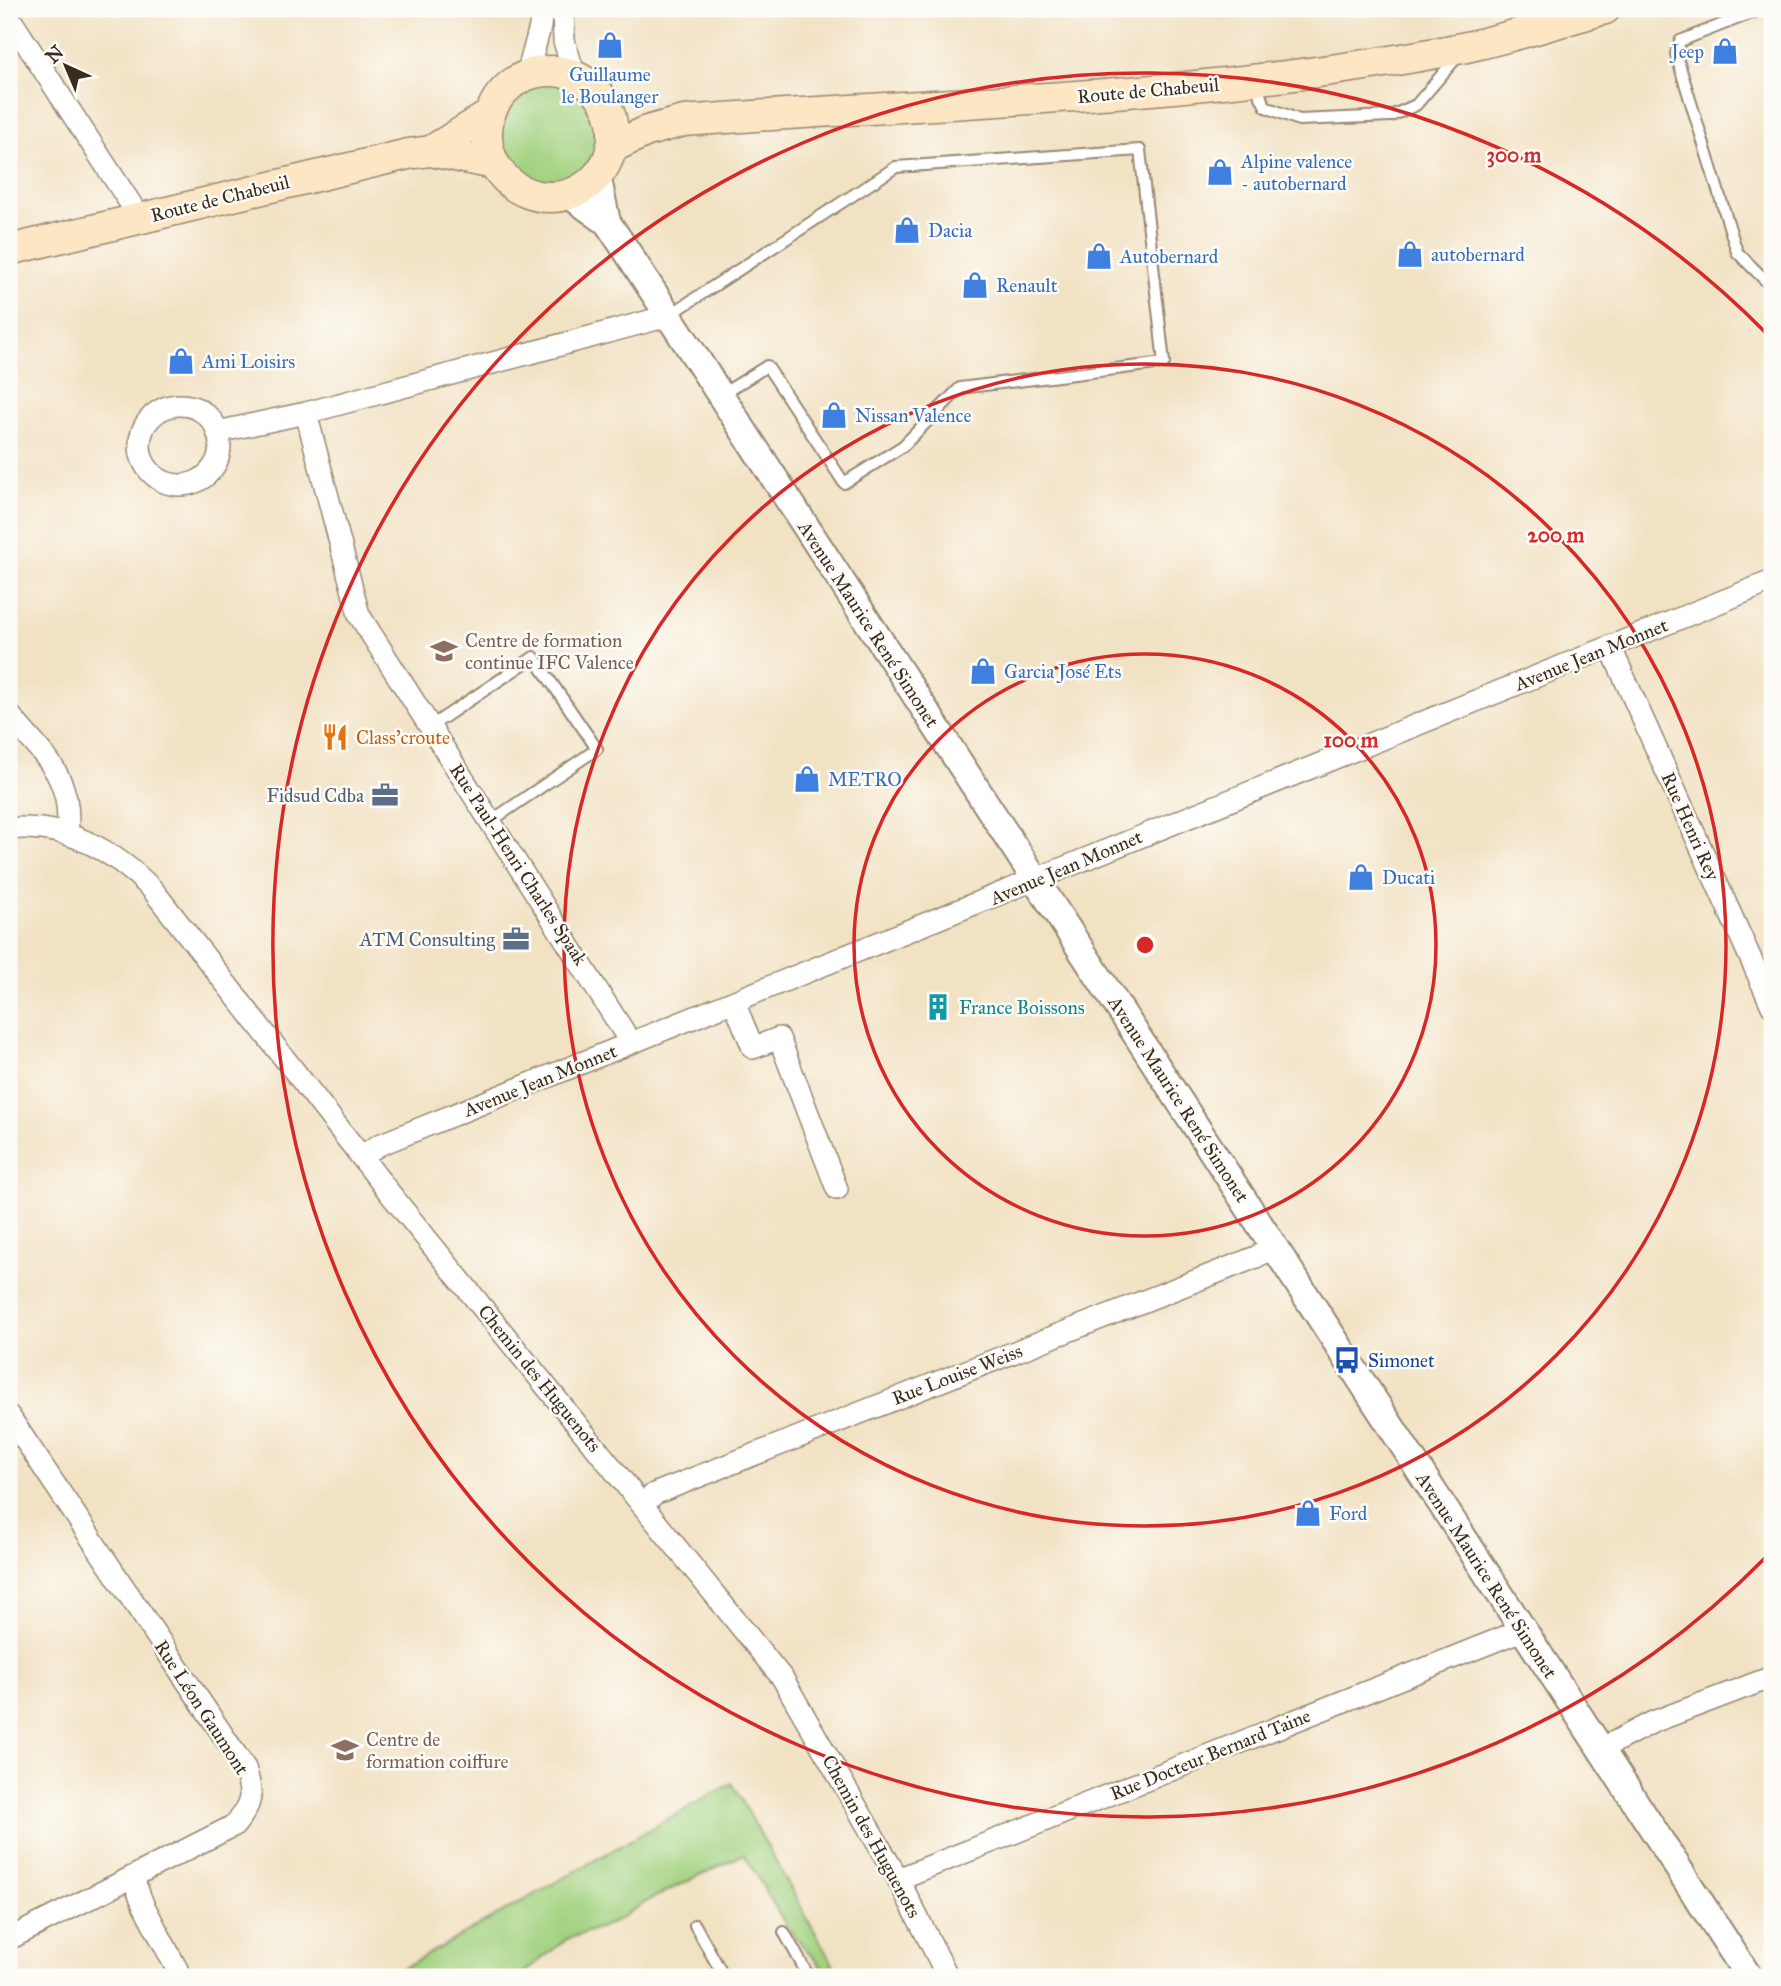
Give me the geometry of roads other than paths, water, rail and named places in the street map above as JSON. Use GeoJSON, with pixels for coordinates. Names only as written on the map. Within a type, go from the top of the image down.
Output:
{"type":"FeatureCollection","features":[{"type":"Feature","properties":{"kind":"main road","name":"Route de Chabeuil"},"geometry":{"type":"LineString","coordinates":[[607,108],[620,113],[684,121],[1058,97],[1253,80],[1464,47],[1605,9]]}},
{"type":"Feature","properties":{"kind":"main road"},"geometry":{"type":"LineString","coordinates":[[542,71],[575,76],[594,89],[607,108],[612,125],[611,148],[597,175],[568,194],[540,196],[526,192],[502,176],[494,164],[488,148],[489,115],[510,85],[527,75],[542,71]]}},
{"type":"Feature","properties":{"kind":"main road","name":"Route de Chabeuil"},"geometry":{"type":"LineString","coordinates":[[9,250],[310,175],[431,151],[489,115]]}},
{"type":"Feature","properties":{"kind":"main road","name":"Route de Chabeuil"},"geometry":{"type":"LineString","coordinates":[[611,148],[648,131],[684,121]]}},
{"type":"Feature","properties":{"kind":"main road","name":"Route de Chabeuil"},"geometry":{"type":"LineString","coordinates":[[431,151],[494,164]]}},
{"type":"Feature","properties":{"kind":"street"},"geometry":{"type":"LineString","coordinates":[[527,75],[542,9]]}},
{"type":"Feature","properties":{"kind":"street"},"geometry":{"type":"LineString","coordinates":[[563,9],[564,41],[575,76]]}},
{"type":"Feature","properties":{"kind":"street"},"geometry":{"type":"LineString","coordinates":[[9,17],[140,218]]}},
{"type":"Feature","properties":{"kind":"street","name":"Avenue Maurice René Simonet"},"geometry":{"type":"LineString","coordinates":[[597,175],[607,222],[1749,1977]]}},
{"type":"Feature","properties":{"kind":"street","name":"Avenue Maurice René Simonet"},"geometry":{"type":"LineString","coordinates":[[568,194],[607,222]]}},
{"type":"Feature","properties":{"kind":"street"},"geometry":{"type":"LineString","coordinates":[[218,432],[306,413],[668,316]]}},
{"type":"Feature","properties":{"kind":"street","name":"Rue Paul-Henri Charles Spaak"},"geometry":{"type":"LineString","coordinates":[[306,413],[359,615],[631,1043]]}},
{"type":"Feature","properties":{"kind":"street","name":"Avenue Jean Monnet"},"geometry":{"type":"LineString","coordinates":[[361,1156],[379,1145],[1772,581]]}},
{"type":"Feature","properties":{"kind":"street","name":"Rue Henri Rey"},"geometry":{"type":"LineString","coordinates":[[1610,646],[1772,1006]]}},
{"type":"Feature","properties":{"kind":"street"},"geometry":{"type":"LineString","coordinates":[[9,714],[62,779],[69,811],[67,834]]}},
{"type":"Feature","properties":{"kind":"street","name":"Chemin des Huguenots"},"geometry":{"type":"LineString","coordinates":[[9,829],[24,827],[67,834],[100,847],[126,864],[152,889],[361,1156],[783,1679],[898,1879],[948,1977]]}},
{"type":"Feature","properties":{"kind":"street"},"geometry":{"type":"LineString","coordinates":[[734,1002],[753,1048],[779,1038],[837,1189]]}},
{"type":"Feature","properties":{"kind":"street","name":"Rue Louise Weiss"},"geometry":{"type":"LineString","coordinates":[[643,1505],[654,1494],[1256,1257],[1274,1247]]}},
{"type":"Feature","properties":{"kind":"street","name":"Rue Léon Gaumont"},"geometry":{"type":"LineString","coordinates":[[9,1416],[245,1768],[252,1792],[247,1809],[235,1825],[9,1939]]}},
{"type":"Feature","properties":{"kind":"street","name":"Rue Docteur Bernard Taine"},"geometry":{"type":"LineString","coordinates":[[898,1879],[1522,1630]]}},
{"type":"Feature","properties":{"kind":"street"},"geometry":{"type":"LineString","coordinates":[[1599,1750],[1653,1722],[1772,1677]]}},
{"type":"Feature","properties":{"kind":"street"},"geometry":{"type":"LineString","coordinates":[[133,1878],[143,1904],[181,1977]]}},
{"type":"Feature","properties":{"kind":"lane"},"geometry":{"type":"LineString","coordinates":[[1762,9],[1693,34],[1680,41],[1676,54],[1738,252],[1772,287]]}},
{"type":"Feature","properties":{"kind":"lane"},"geometry":{"type":"LineString","coordinates":[[1253,80],[1266,107],[1299,120],[1391,116],[1416,105],[1464,47]]}},
{"type":"Feature","properties":{"kind":"lane"},"geometry":{"type":"LineString","coordinates":[[668,316],[896,167],[1140,150],[1164,363],[960,388],[903,446],[844,483],[767,366],[720,395]]}},
{"type":"Feature","properties":{"kind":"lane"},"geometry":{"type":"LineString","coordinates":[[431,726],[534,657],[597,749],[491,821]]}},
{"type":"Feature","properties":{"kind":"lane"},"geometry":{"type":"LineString","coordinates":[[695,1925],[724,1977]]}},
{"type":"Feature","properties":{"kind":"lane"},"geometry":{"type":"LineString","coordinates":[[784,1932],[809,1977]]}},
{"type":"Feature","properties":{"kind":"place","name":"Guillaume le Boulanger"},"geometry":{"type":"Point","coordinates":[610,45]}},
{"type":"Feature","properties":{"kind":"place","name":"Jeep"},"geometry":{"type":"Point","coordinates":[1725,51]}},
{"type":"Feature","properties":{"kind":"place","name":"Alpine valence - autobernard"},"geometry":{"type":"Point","coordinates":[1220,172]}},
{"type":"Feature","properties":{"kind":"place","name":"Dacia"},"geometry":{"type":"Point","coordinates":[907,230]}},
{"type":"Feature","properties":{"kind":"place","name":"autobernard"},"geometry":{"type":"Point","coordinates":[1410,254]}},
{"type":"Feature","properties":{"kind":"place","name":"Autobernard"},"geometry":{"type":"Point","coordinates":[1099,256]}},
{"type":"Feature","properties":{"kind":"place","name":"Renault"},"geometry":{"type":"Point","coordinates":[975,285]}},
{"type":"Feature","properties":{"kind":"place","name":"Ami Loisirs"},"geometry":{"type":"Point","coordinates":[181,361]}},
{"type":"Feature","properties":{"kind":"place","name":"Nissan Valence"},"geometry":{"type":"Point","coordinates":[834,415]}},
{"type":"Feature","properties":{"kind":"place","name":"Centre de formation continue IFC Valence"},"geometry":{"type":"Point","coordinates":[444,651]}},
{"type":"Feature","properties":{"kind":"place","name":"Garcia José Ets"},"geometry":{"type":"Point","coordinates":[983,671]}},
{"type":"Feature","properties":{"kind":"place","name":"Class'croute"},"geometry":{"type":"Point","coordinates":[335,737]}},
{"type":"Feature","properties":{"kind":"place","name":"METRO"},"geometry":{"type":"Point","coordinates":[807,779]}},
{"type":"Feature","properties":{"kind":"place","name":"Fidsud Cdba"},"geometry":{"type":"Point","coordinates":[385,795]}},
{"type":"Feature","properties":{"kind":"place","name":"Ducati"},"geometry":{"type":"Point","coordinates":[1361,877]}},
{"type":"Feature","properties":{"kind":"place","name":"ATM Consulting"},"geometry":{"type":"Point","coordinates":[516,939]}},
{"type":"Feature","properties":{"kind":"place","name":"France Boissons"},"geometry":{"type":"Point","coordinates":[938,1007]}},
{"type":"Feature","properties":{"kind":"place","name":"Simonet"},"geometry":{"type":"Point","coordinates":[1347,1360]}},
{"type":"Feature","properties":{"kind":"place","name":"Ford"},"geometry":{"type":"Point","coordinates":[1308,1513]}},
{"type":"Feature","properties":{"kind":"place","name":"Centre de formation coiffure"},"geometry":{"type":"Point","coordinates":[345,1750]}}]}
